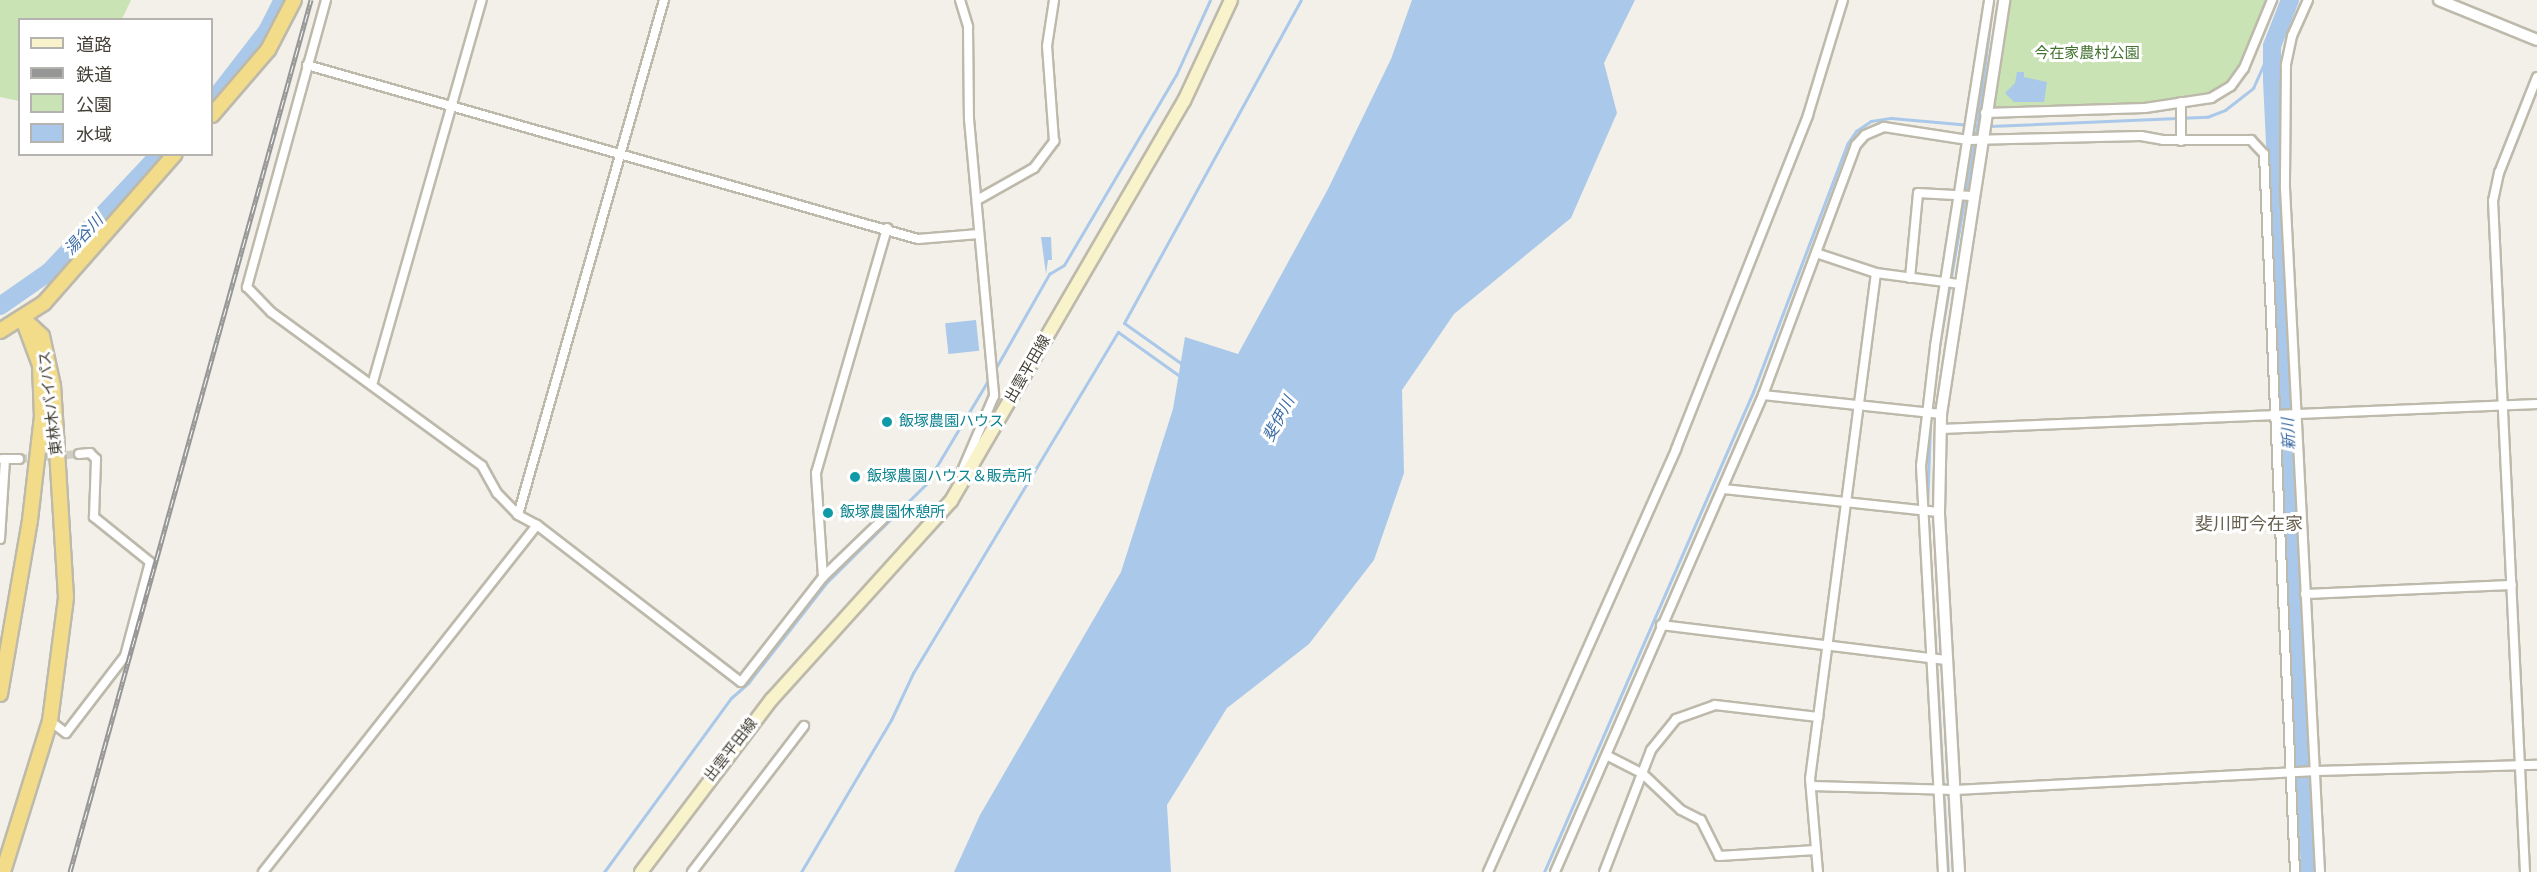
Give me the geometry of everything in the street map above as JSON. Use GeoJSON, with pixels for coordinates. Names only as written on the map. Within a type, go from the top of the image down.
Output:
{"type":"FeatureCollection","features":[{"type":"Feature","properties":{"kind":"highway"},"geometry":{"type":"LineString","coordinates":[[213,114],[268,50],[294,0]]}},
{"type":"Feature","properties":{"kind":"highway"},"geometry":{"type":"LineString","coordinates":[[0,331],[23,318],[71,276],[119,215],[173,156]]}},
{"type":"Feature","properties":{"kind":"highway","name":"東林木バイパス"},"geometry":{"type":"LineString","coordinates":[[1,685],[30,520],[42,417],[40,365],[23,318]]}},
{"type":"Feature","properties":{"kind":"highway","name":"東林木バイパス"},"geometry":{"type":"LineString","coordinates":[[3,872],[50,721],[66,597],[60,484],[48,360],[42,336],[23,318]]}},
{"type":"Feature","properties":{"kind":"main road","name":"出雲平田線"},"geometry":{"type":"LineString","coordinates":[[641,872],[772,699],[951,501],[1184,101],[1231,0]]}},
{"type":"Feature","properties":{"kind":"street"},"geometry":{"type":"LineString","coordinates":[[326,0],[247,287],[271,312],[482,466],[497,493],[518,515],[537,525],[741,682],[823,577],[883,519]]}},
{"type":"Feature","properties":{"kind":"street"},"geometry":{"type":"LineString","coordinates":[[372,385],[482,0]]}},
{"type":"Feature","properties":{"kind":"street"},"geometry":{"type":"LineString","coordinates":[[518,515],[664,0]]}},
{"type":"Feature","properties":{"kind":"street"},"geometry":{"type":"LineString","coordinates":[[951,501],[994,396],[979,199],[969,119],[968,27],[960,0]]}},
{"type":"Feature","properties":{"kind":"street"},"geometry":{"type":"LineString","coordinates":[[979,199],[1034,168],[1054,141],[1047,46],[1054,0]]}},
{"type":"Feature","properties":{"kind":"street"},"geometry":{"type":"LineString","coordinates":[[1488,872],[1676,449],[1808,115],[1843,0]]}},
{"type":"Feature","properties":{"kind":"street"},"geometry":{"type":"LineString","coordinates":[[1943,872],[1921,510],[1926,412],[1944,282],[1989,0]]}},
{"type":"Feature","properties":{"kind":"street"},"geometry":{"type":"LineString","coordinates":[[1959,872],[1939,512],[1941,414],[1972,196],[2004,0]]}},
{"type":"Feature","properties":{"kind":"street"},"geometry":{"type":"LineString","coordinates":[[1985,113],[2137,109],[2211,98],[2231,86],[2244,68],[2272,0]]}},
{"type":"Feature","properties":{"kind":"street"},"geometry":{"type":"LineString","coordinates":[[2308,0],[2292,36],[2284,87],[2285,188],[2299,413],[2305,594],[2317,771],[2320,872]]}},
{"type":"Feature","properties":{"kind":"street"},"geometry":{"type":"LineString","coordinates":[[2439,0],[2537,40]]}},
{"type":"Feature","properties":{"kind":"street"},"geometry":{"type":"LineString","coordinates":[[1984,41],[1997,44]]}},
{"type":"Feature","properties":{"kind":"street"},"geometry":{"type":"LineString","coordinates":[[307,65],[887,228],[918,239],[980,234]]}},
{"type":"Feature","properties":{"kind":"street"},"geometry":{"type":"LineString","coordinates":[[2525,872],[2493,201],[2499,173],[2537,77]]}},
{"type":"Feature","properties":{"kind":"street"},"geometry":{"type":"LineString","coordinates":[[2181,103],[2181,137]]}},
{"type":"Feature","properties":{"kind":"street"},"geometry":{"type":"LineString","coordinates":[[1555,872],[1608,756],[1661,625],[1763,395],[1856,145],[1865,135],[1884,127],[1968,140],[2141,136],[2251,140],[2264,154],[2294,775],[2295,872]]}},
{"type":"Feature","properties":{"kind":"street"},"geometry":{"type":"LineString","coordinates":[[1910,278],[1918,192],[1972,196]]}},
{"type":"Feature","properties":{"kind":"street"},"geometry":{"type":"LineString","coordinates":[[823,577],[816,473],[887,228]]}},
{"type":"Feature","properties":{"kind":"street"},"geometry":{"type":"LineString","coordinates":[[1816,253],[1876,273],[1960,284]]}},
{"type":"Feature","properties":{"kind":"street"},"geometry":{"type":"LineString","coordinates":[[1818,872],[1811,786],[1876,273]]}},
{"type":"Feature","properties":{"kind":"street"},"geometry":{"type":"LineString","coordinates":[[1763,395],[1941,414]]}},
{"type":"Feature","properties":{"kind":"street"},"geometry":{"type":"LineString","coordinates":[[1941,429],[2537,404]]}},
{"type":"Feature","properties":{"kind":"street"},"geometry":{"type":"LineString","coordinates":[[50,721],[66,733],[125,656],[150,562],[94,517],[96,459],[90,453],[79,454]]}},
{"type":"Feature","properties":{"kind":"street"},"geometry":{"type":"LineString","coordinates":[[0,539],[3,459],[20,459]]}},
{"type":"Feature","properties":{"kind":"street"},"geometry":{"type":"LineString","coordinates":[[1723,489],[1939,512]]}},
{"type":"Feature","properties":{"kind":"street"},"geometry":{"type":"LineString","coordinates":[[263,872],[537,525]]}},
{"type":"Feature","properties":{"kind":"street"},"geometry":{"type":"LineString","coordinates":[[2305,594],[2512,585]]}},
{"type":"Feature","properties":{"kind":"street"},"geometry":{"type":"LineString","coordinates":[[1661,625],[1946,660]]}},
{"type":"Feature","properties":{"kind":"street"},"geometry":{"type":"LineString","coordinates":[[1604,872],[1651,750],[1676,719],[1715,705],[1818,717]]}},
{"type":"Feature","properties":{"kind":"street"},"geometry":{"type":"LineString","coordinates":[[692,872],[804,726]]}},
{"type":"Feature","properties":{"kind":"street"},"geometry":{"type":"LineString","coordinates":[[1608,756],[1642,774],[1681,810],[1701,820],[1719,856],[1816,850]]}},
{"type":"Feature","properties":{"kind":"street"},"geometry":{"type":"LineString","coordinates":[[1811,786],[1955,790],[2294,775],[2317,771],[2537,765]]}},
{"type":"Feature","properties":{"kind":"green space"},"geometry":{"type":"Polygon","coordinates":[[[0,0],[131,0],[122,18],[18,18],[18,101],[0,97],[0,0]]]}},
{"type":"Feature","properties":{"kind":"green space","name":"今在家農村公園"},"geometry":{"type":"Polygon","coordinates":[[[2009,0],[2268,0],[2236,74],[2211,94],[2148,104],[1998,109],[1992,105],[2009,0]]]}},
{"type":"Feature","properties":{"kind":"water","name":"斐伊川"},"geometry":{"type":"Polygon","coordinates":[[[1412,0],[1635,0],[1604,63],[1617,113],[1571,218],[1454,314],[1402,390],[1404,473],[1374,560],[1309,644],[1227,708],[1167,805],[1171,872],[954,872],[980,815],[1121,572],[1173,409],[1185,337],[1238,354],[1328,189],[1391,59],[1412,0]]]}},
{"type":"Feature","properties":{"kind":"water"},"geometry":{"type":"Polygon","coordinates":[[[2017,72],[2024,72],[2024,77],[2047,82],[2044,102],[2014,102],[2005,93],[2015,83],[2017,72]]]}},
{"type":"Feature","properties":{"kind":"water"},"geometry":{"type":"Polygon","coordinates":[[[1041,237],[1051,237],[1052,260],[1048,260],[1046,274],[1041,237]]]}},
{"type":"Feature","properties":{"kind":"water"},"geometry":{"type":"Polygon","coordinates":[[[976,320],[979,351],[948,354],[945,323],[976,320]]]}},
{"type":"Feature","properties":{"kind":"waterway","name":"湯谷川"},"geometry":{"type":"LineString","coordinates":[[213,101],[267,31],[283,0]]}},
{"type":"Feature","properties":{"kind":"waterway"},"geometry":{"type":"LineString","coordinates":[[994,371],[1049,274],[1064,265],[1176,75],[1210,0]]}},
{"type":"Feature","properties":{"kind":"waterway"},"geometry":{"type":"LineString","coordinates":[[1182,364],[1124,323],[1301,0]]}},
{"type":"Feature","properties":{"kind":"waterway"},"geometry":{"type":"LineString","coordinates":[[1938,352],[1977,126],[1993,0]]}},
{"type":"Feature","properties":{"kind":"waterway","name":"新川"},"geometry":{"type":"LineString","coordinates":[[2290,0],[2272,46],[2272,80],[2310,872]]}},
{"type":"Feature","properties":{"kind":"waterway"},"geometry":{"type":"LineString","coordinates":[[1989,126],[2207,117],[2225,110],[2253,88],[2272,46]]}},
{"type":"Feature","properties":{"kind":"waterway"},"geometry":{"type":"LineString","coordinates":[[1544,872],[1753,392],[1847,144],[1856,131],[1871,121],[1891,118],[1982,126]]}},
{"type":"Feature","properties":{"kind":"waterway","name":"湯谷川"},"geometry":{"type":"LineString","coordinates":[[0,306],[49,272],[158,156]]}},
{"type":"Feature","properties":{"kind":"waterway"},"geometry":{"type":"LineString","coordinates":[[801,872],[891,720],[913,673],[1118,332],[1181,377]]}},
{"type":"Feature","properties":{"kind":"waterway"},"geometry":{"type":"LineString","coordinates":[[604,872],[731,698],[748,683],[827,582],[926,484],[990,377]]}},
{"type":"Feature","properties":{"kind":"waterway"},"geometry":{"type":"LineString","coordinates":[[1927,508],[1930,428]]}},
{"type":"Feature","properties":{"kind":"waterway"},"geometry":{"type":"LineString","coordinates":[[1934,625],[1948,872]]}},
{"type":"Feature","properties":{"kind":"tunnel"},"geometry":{"type":"LineString","coordinates":[[19,459],[79,454]]}},
{"type":"Feature","properties":{"kind":"railway"},"geometry":{"type":"LineString","coordinates":[[70,872],[311,0]]}},
{"type":"Feature","properties":{"kind":"place","name":"飯塚農園ハウス"},"geometry":{"type":"Point","coordinates":[887,422]}},
{"type":"Feature","properties":{"kind":"place","name":"飯塚農園ハウス＆販売所"},"geometry":{"type":"Point","coordinates":[855,477]}},
{"type":"Feature","properties":{"kind":"place","name":"飯塚農園休憩所"},"geometry":{"type":"Point","coordinates":[828,513]}},
{"type":"Feature","properties":{"kind":"district","name":"斐川町今在家"},"geometry":{"type":"Point","coordinates":[2249,524]}}]}
